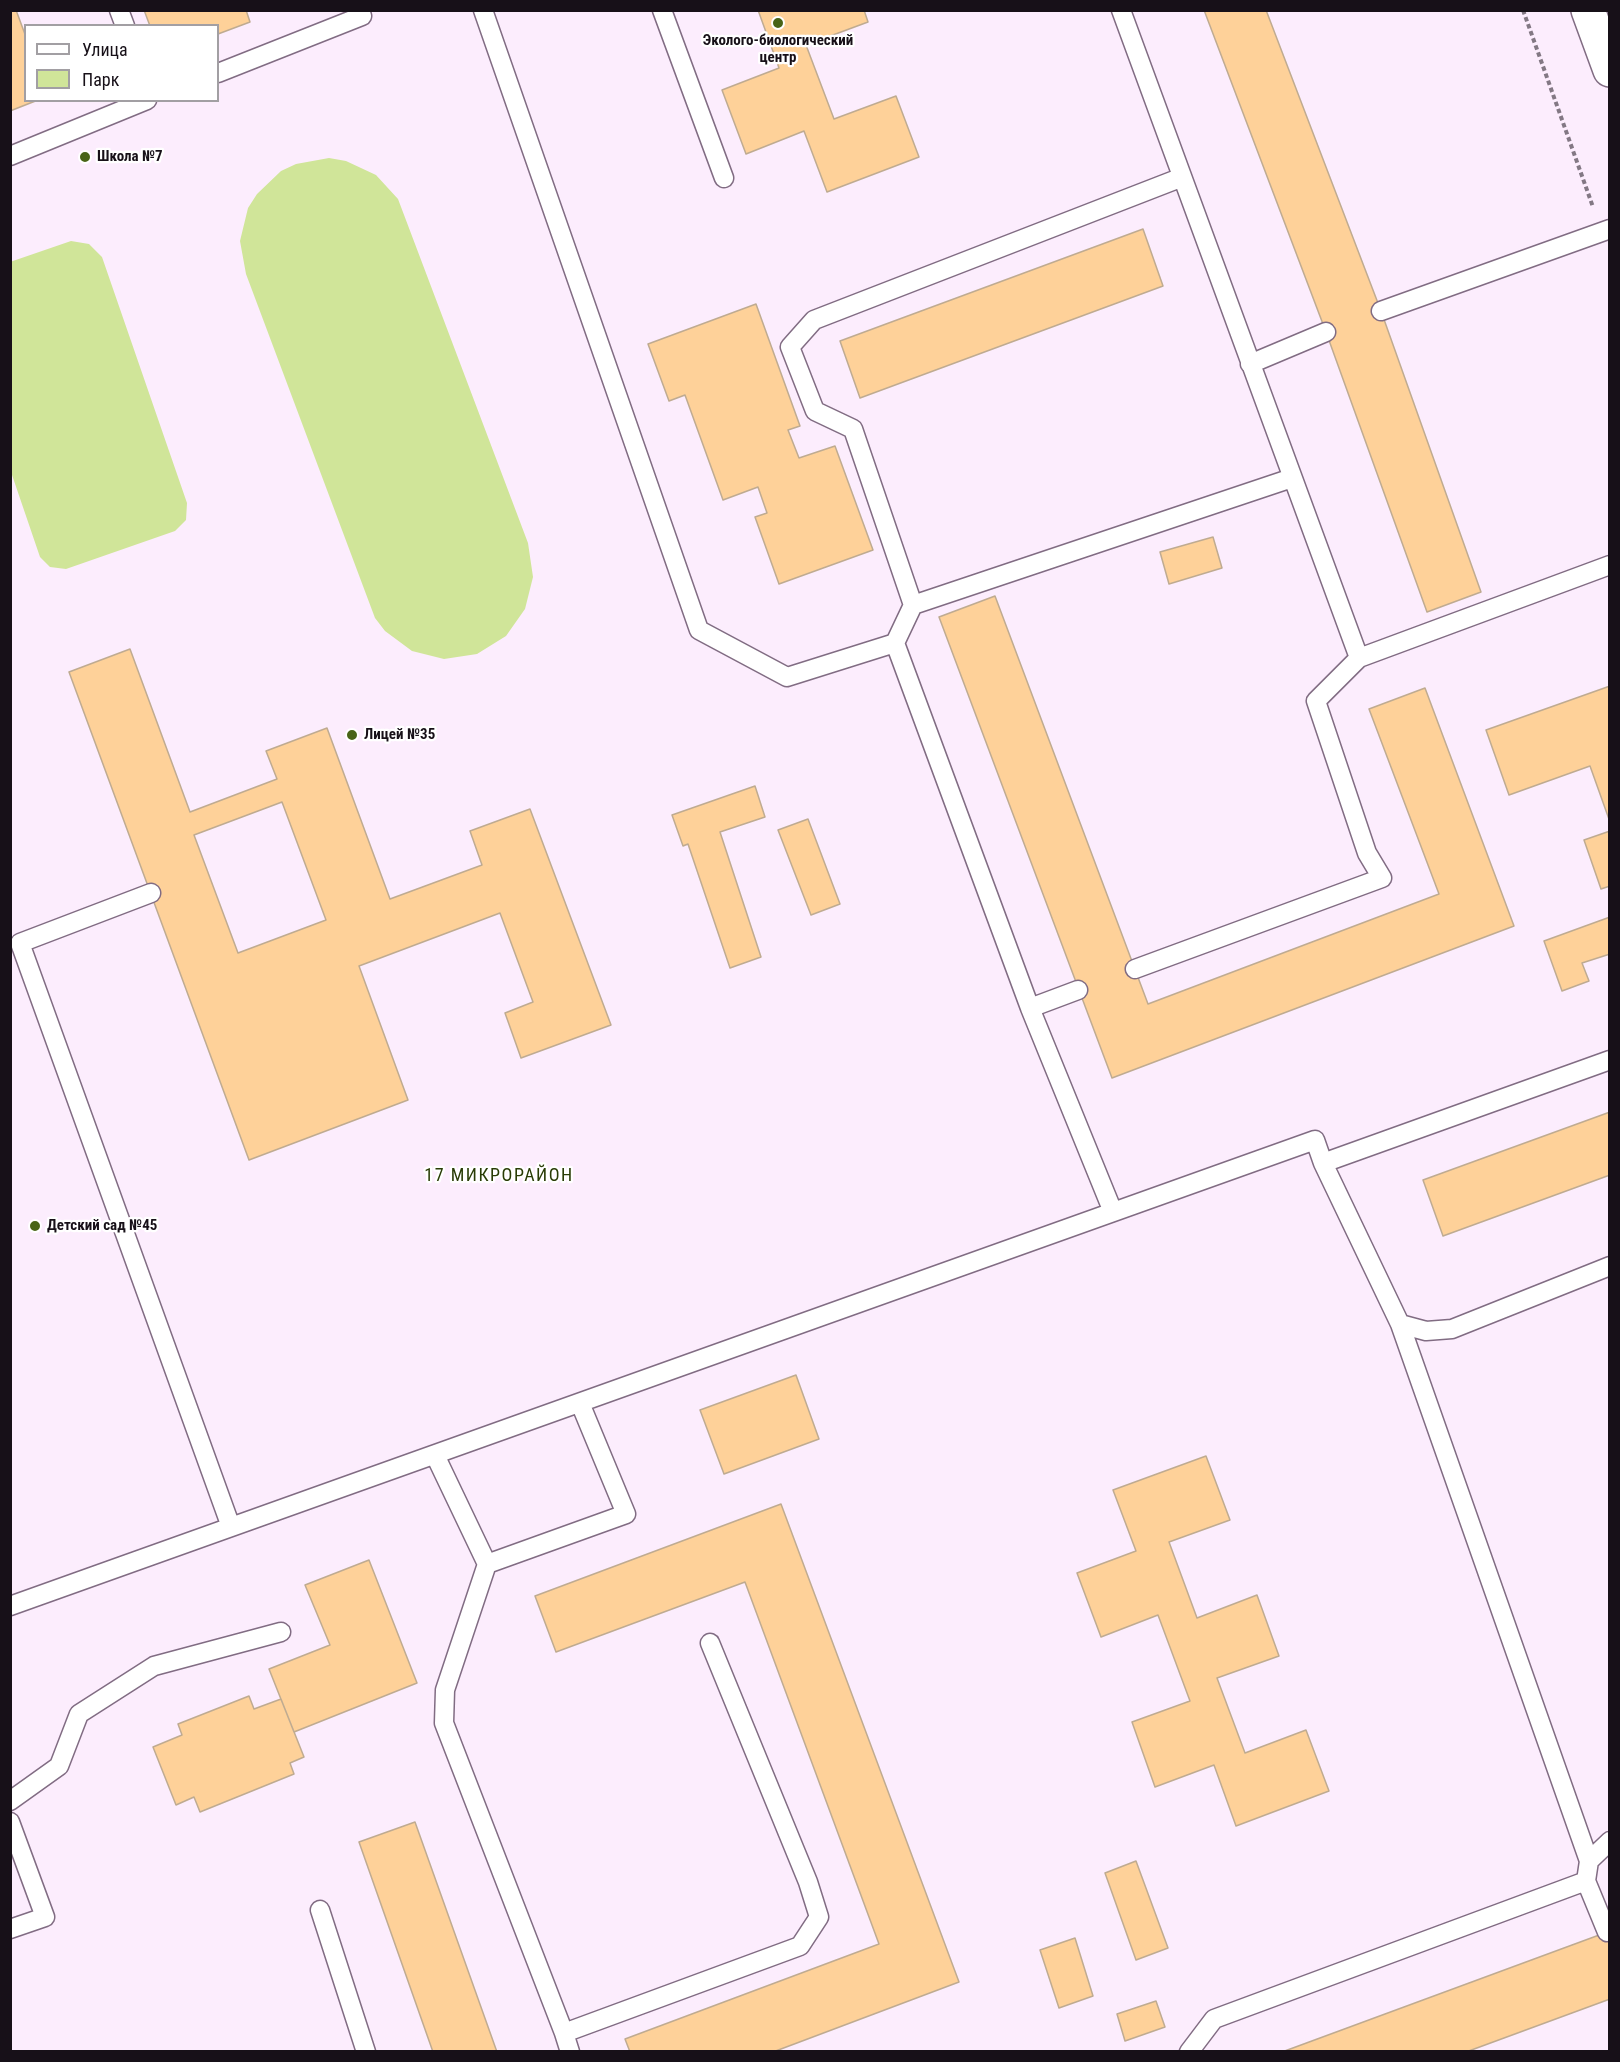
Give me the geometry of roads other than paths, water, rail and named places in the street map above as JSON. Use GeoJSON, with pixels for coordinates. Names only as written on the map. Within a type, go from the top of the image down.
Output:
{"type":"FeatureCollection","features":[{"type":"Feature","properties":{"kind":"street"},"geometry":{"type":"LineString","coordinates":[[1588,10],[1610,70]]}},
{"type":"Feature","properties":{"kind":"lane"},"geometry":{"type":"LineString","coordinates":[[219,72],[362,16],[360,10]]}},
{"type":"Feature","properties":{"kind":"lane"},"geometry":{"type":"LineString","coordinates":[[483,10],[699,630],[787,677],[895,643]]}},
{"type":"Feature","properties":{"kind":"lane"},"geometry":{"type":"LineString","coordinates":[[662,10],[724,178]]}},
{"type":"Feature","properties":{"kind":"lane"},"geometry":{"type":"LineString","coordinates":[[1121,10],[1180,178],[1359,658]]}},
{"type":"Feature","properties":{"kind":"lane"},"geometry":{"type":"LineString","coordinates":[[10,156],[142,102]]}},
{"type":"Feature","properties":{"kind":"lane"},"geometry":{"type":"LineString","coordinates":[[1113,1212],[1030,1008],[895,643],[913,605],[853,429],[815,411],[790,347],[814,320],[1180,178]]}},
{"type":"Feature","properties":{"kind":"lane"},"geometry":{"type":"LineString","coordinates":[[1381,311],[1606,231]]}},
{"type":"Feature","properties":{"kind":"lane"},"geometry":{"type":"LineString","coordinates":[[1250,364],[1326,332]]}},
{"type":"Feature","properties":{"kind":"lane"},"geometry":{"type":"LineString","coordinates":[[913,605],[1292,477]]}},
{"type":"Feature","properties":{"kind":"lane"},"geometry":{"type":"LineString","coordinates":[[1135,969],[1382,879],[1367,852],[1316,701],[1359,658],[1610,565]]}},
{"type":"Feature","properties":{"kind":"lane"},"geometry":{"type":"LineString","coordinates":[[151,893],[20,943],[231,1527]]}},
{"type":"Feature","properties":{"kind":"lane"},"geometry":{"type":"LineString","coordinates":[[1030,1008],[1078,990]]}},
{"type":"Feature","properties":{"kind":"lane"},"geometry":{"type":"LineString","coordinates":[[1323,1163],[1610,1060]]}},
{"type":"Feature","properties":{"kind":"lane"},"geometry":{"type":"LineString","coordinates":[[10,1606],[1315,1140],[1323,1163],[1400,1324],[1589,1861],[1586,1881],[1607,1932]]}},
{"type":"Feature","properties":{"kind":"lane"},"geometry":{"type":"LineString","coordinates":[[1400,1324],[1426,1331],[1452,1329],[1610,1266]]}},
{"type":"Feature","properties":{"kind":"lane"},"geometry":{"type":"LineString","coordinates":[[487,1564],[626,1514],[580,1403]]}},
{"type":"Feature","properties":{"kind":"lane"},"geometry":{"type":"LineString","coordinates":[[435,1455],[487,1564],[445,1690],[444,1723],[570,2052]]}},
{"type":"Feature","properties":{"kind":"lane"},"geometry":{"type":"LineString","coordinates":[[10,1801],[59,1766],[80,1714],[154,1666],[281,1632]]}},
{"type":"Feature","properties":{"kind":"lane"},"geometry":{"type":"LineString","coordinates":[[564,2033],[800,1946],[819,1917],[808,1882],[710,1643]]}},
{"type":"Feature","properties":{"kind":"lane"},"geometry":{"type":"LineString","coordinates":[[10,1822],[45,1917],[10,1929]]}},
{"type":"Feature","properties":{"kind":"lane"},"geometry":{"type":"LineString","coordinates":[[1589,1861],[1610,1841]]}},
{"type":"Feature","properties":{"kind":"lane"},"geometry":{"type":"LineString","coordinates":[[1189,2052],[1214,2019],[1586,1881]]}},
{"type":"Feature","properties":{"kind":"lane"},"geometry":{"type":"LineString","coordinates":[[320,1910],[366,2052]]}},
{"type":"Feature","properties":{"kind":"place","name":"Эколого-биологический центр"},"geometry":{"type":"Point","coordinates":[778,23]}},
{"type":"Feature","properties":{"kind":"place","name":"Школа №7"},"geometry":{"type":"Point","coordinates":[85,157]}},
{"type":"Feature","properties":{"kind":"place","name":"Лицей №35"},"geometry":{"type":"Point","coordinates":[352,735]}},
{"type":"Feature","properties":{"kind":"place","name":"Детский сад №45"},"geometry":{"type":"Point","coordinates":[35,1226]}},
{"type":"Feature","properties":{"kind":"district","name":"17 МИКРОРАЙОН"},"geometry":{"type":"Point","coordinates":[499,1176]}}]}
